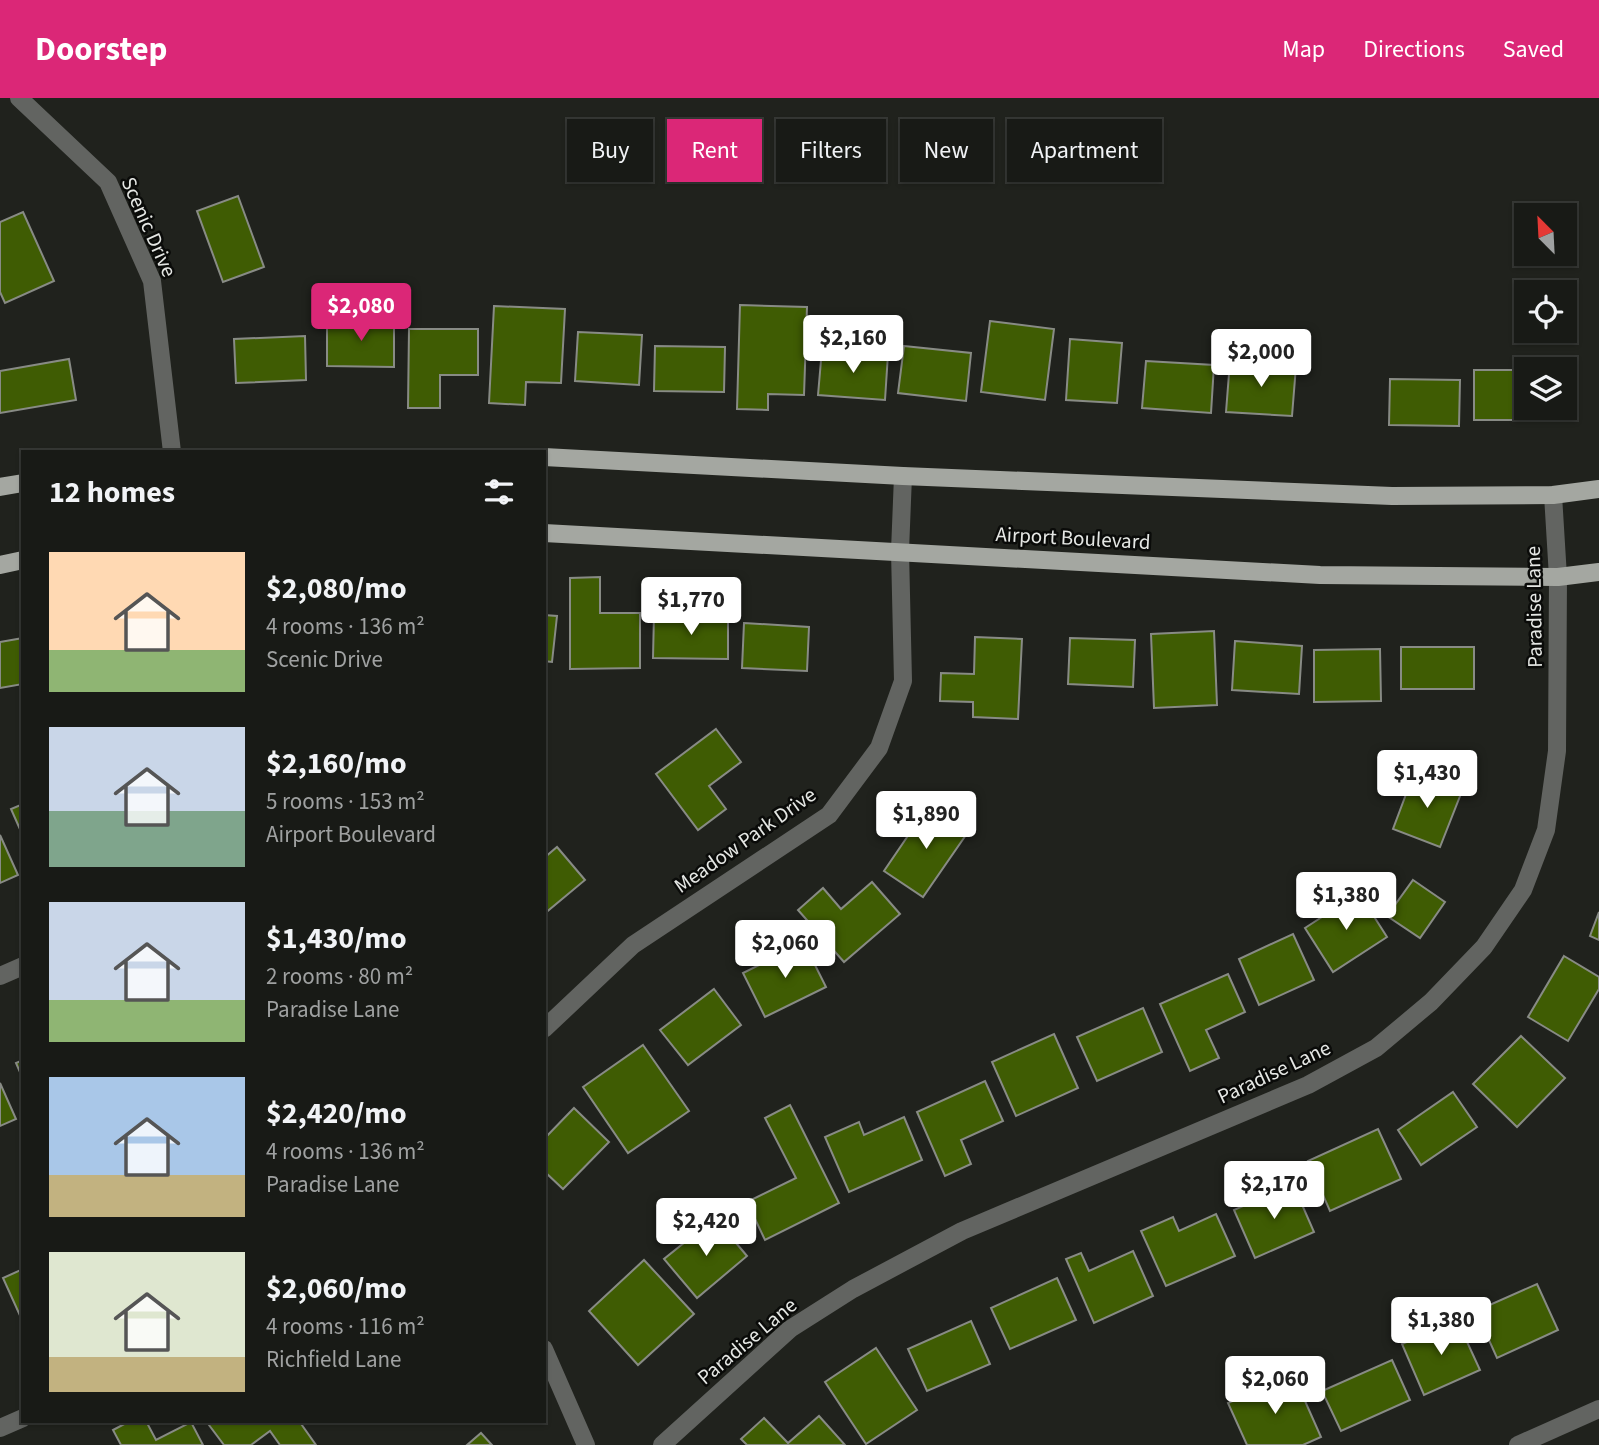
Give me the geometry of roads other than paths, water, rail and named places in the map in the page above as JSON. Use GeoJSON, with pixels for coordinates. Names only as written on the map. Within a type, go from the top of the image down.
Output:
{"type":"FeatureCollection","features":[{"type":"Feature","properties":{"kind":"main road"},"geometry":{"type":"LineString","coordinates":[[546,457],[903,477],[1392,496],[1553,495],[1599,489]]}},
{"type":"Feature","properties":{"kind":"main road"},"geometry":{"type":"LineString","coordinates":[[0,487],[21,483]]}},
{"type":"Feature","properties":{"kind":"main road","name":"Airport Boulevard"},"geometry":{"type":"LineString","coordinates":[[546,533],[1320,575],[1558,577],[1599,572]]}},
{"type":"Feature","properties":{"kind":"main road"},"geometry":{"type":"LineString","coordinates":[[0,565],[21,560]]}},
{"type":"Feature","properties":{"kind":"street","name":"Scenic Drive"},"geometry":{"type":"LineString","coordinates":[[19,98],[108,182],[152,281],[172,450]]}},
{"type":"Feature","properties":{"kind":"street","name":"Meadow Park Drive"},"geometry":{"type":"LineString","coordinates":[[546,1027],[632,945],[829,815],[879,748],[903,681],[900,551],[903,477]]}},
{"type":"Feature","properties":{"kind":"street","name":"Paradise Lane"},"geometry":{"type":"LineString","coordinates":[[662,1445],[790,1329],[853,1289],[962,1231],[1308,1085],[1376,1048],[1431,1002],[1484,947],[1523,890],[1546,830],[1557,751],[1558,577],[1553,495]]}},
{"type":"Feature","properties":{"kind":"street"},"geometry":{"type":"LineString","coordinates":[[0,976],[21,967]]}},
{"type":"Feature","properties":{"kind":"street"},"geometry":{"type":"LineString","coordinates":[[546,1354],[586,1445]]}},
{"type":"Feature","properties":{"kind":"street"},"geometry":{"type":"LineString","coordinates":[[1518,1445],[1599,1409]]}},
{"type":"Feature","properties":{"kind":"street"},"geometry":{"type":"LineString","coordinates":[[0,1428],[21,1419]]}}]}
